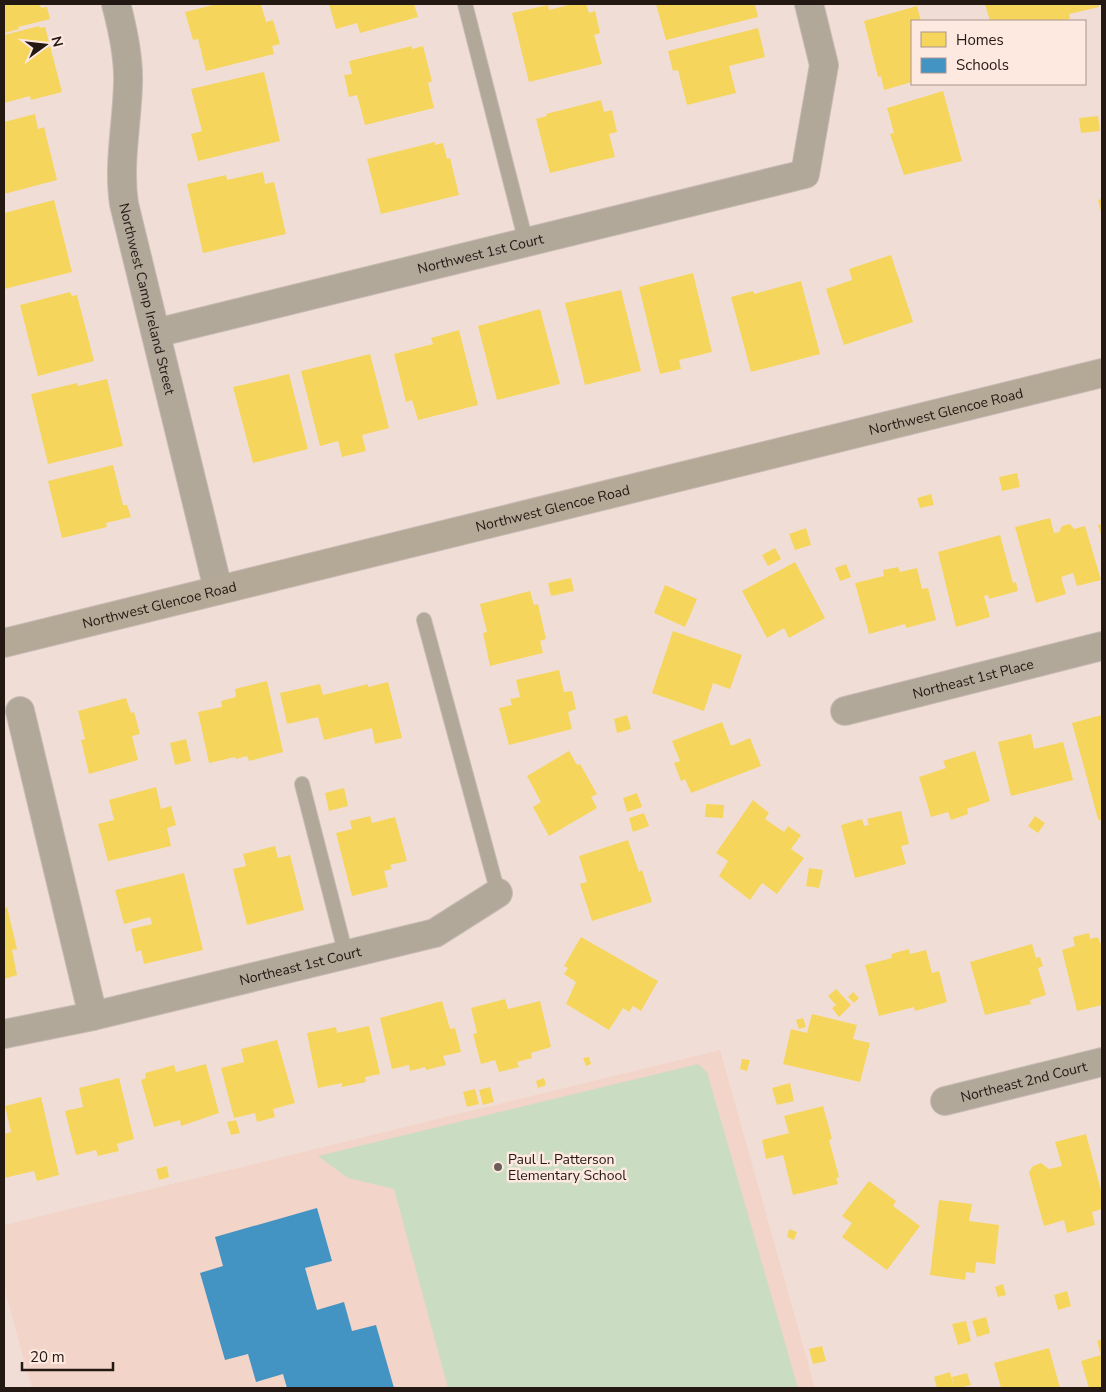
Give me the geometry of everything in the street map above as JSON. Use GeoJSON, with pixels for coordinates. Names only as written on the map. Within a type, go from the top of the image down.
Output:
{"type":"FeatureCollection","features":[{"type":"Feature","properties":{"kind":"main road","name":"Northwest Glencoe Road"},"geometry":{"type":"LineString","coordinates":[[4,643],[1102,373]]}},
{"type":"Feature","properties":{"kind":"street","name":"Northwest Camp Ireland Street"},"geometry":{"type":"LineString","coordinates":[[116,4],[124,35],[128,84],[121,184],[128,221],[218,589]]}},
{"type":"Feature","properties":{"kind":"street","name":"Northwest 1st Court"},"geometry":{"type":"LineString","coordinates":[[156,333],[805,174],[824,65],[809,4]]}},
{"type":"Feature","properties":{"kind":"street","name":"Northeast 1st Place"},"geometry":{"type":"LineString","coordinates":[[846,711],[1102,646]]}},
{"type":"Feature","properties":{"kind":"street"},"geometry":{"type":"LineString","coordinates":[[20,711],[93,1016]]}},
{"type":"Feature","properties":{"kind":"street","name":"Northeast 1st Court"},"geometry":{"type":"LineString","coordinates":[[4,1034],[93,1016],[435,934],[498,893]]}},
{"type":"Feature","properties":{"kind":"street","name":"Northeast 2nd Court"},"geometry":{"type":"LineString","coordinates":[[945,1102],[1102,1062]]}},
{"type":"Feature","properties":{"kind":"lane"},"geometry":{"type":"LineString","coordinates":[[465,4],[526,242]]}},
{"type":"Feature","properties":{"kind":"lane"},"geometry":{"type":"LineString","coordinates":[[424,620],[498,893]]}},
{"type":"Feature","properties":{"kind":"lane"},"geometry":{"type":"LineString","coordinates":[[302,784],[346,955]]}},
{"type":"Feature","properties":{"kind":"shaded area","name":"Paul L. Patterson Elementary School"},"geometry":{"type":"Polygon","coordinates":[[[720,1050],[815,1388],[32,1388],[4,1288],[4,1225],[720,1050]]]}},
{"type":"Feature","properties":{"kind":"green space"},"geometry":{"type":"Polygon","coordinates":[[[698,1064],[707,1072],[798,1388],[448,1388],[394,1189],[348,1178],[318,1156],[698,1064]]]}},
{"type":"Feature","properties":{"kind":"building: Homes"},"geometry":{"type":"Polygon","coordinates":[[[4,4],[40,4],[41,8],[47,7],[50,19],[18,27],[19,29],[4,33],[4,4]]]}},
{"type":"Feature","properties":{"kind":"building: Homes"},"geometry":{"type":"Polygon","coordinates":[[[217,4],[261,4],[266,22],[273,20],[280,44],[272,46],[274,54],[206,71],[198,39],[193,40],[185,12],[217,4]]]}},
{"type":"Feature","properties":{"kind":"building: Homes"},"geometry":{"type":"Polygon","coordinates":[[[329,4],[414,4],[418,17],[360,33],[357,23],[336,29],[329,4]]]}},
{"type":"Feature","properties":{"kind":"building: Homes"},"geometry":{"type":"Polygon","coordinates":[[[573,4],[586,4],[589,13],[595,11],[600,33],[594,35],[602,64],[529,82],[512,13],[548,5],[549,10],[573,4]]]}},
{"type":"Feature","properties":{"kind":"building: Homes"},"geometry":{"type":"Polygon","coordinates":[[[656,4],[755,4],[758,17],[666,40],[656,4]]]}},
{"type":"Feature","properties":{"kind":"building: Homes"},"geometry":{"type":"Polygon","coordinates":[[[985,4],[1098,4],[1099,7],[1069,14],[1070,19],[1065,20],[990,20],[985,4]]]}},
{"type":"Feature","properties":{"kind":"building: Homes"},"geometry":{"type":"Polygon","coordinates":[[[917,6],[921,20],[911,20],[911,82],[884,90],[881,76],[878,77],[864,21],[917,6]]]}},
{"type":"Feature","properties":{"kind":"building: Homes"},"geometry":{"type":"Polygon","coordinates":[[[39,26],[40,28],[45,27],[62,92],[31,100],[30,96],[4,103],[4,35],[39,26]]]}},
{"type":"Feature","properties":{"kind":"building: Homes"},"geometry":{"type":"Polygon","coordinates":[[[758,28],[765,57],[729,66],[736,93],[687,105],[678,70],[673,71],[668,51],[758,28]]]}},
{"type":"Feature","properties":{"kind":"building: Homes"},"geometry":{"type":"Polygon","coordinates":[[[412,46],[412,49],[423,46],[432,81],[428,83],[434,108],[365,125],[357,95],[349,97],[344,75],[352,74],[349,61],[412,46]]]}},
{"type":"Feature","properties":{"kind":"building: Homes"},"geometry":{"type":"Polygon","coordinates":[[[264,72],[280,141],[198,161],[191,134],[202,131],[191,89],[264,72]]]}},
{"type":"Feature","properties":{"kind":"building: Homes"},"geometry":{"type":"Polygon","coordinates":[[[943,91],[962,161],[904,175],[890,134],[894,133],[887,108],[943,91]]]}},
{"type":"Feature","properties":{"kind":"building: Homes"},"geometry":{"type":"Polygon","coordinates":[[[601,100],[604,112],[612,110],[617,132],[609,134],[615,157],[550,173],[536,119],[547,116],[546,114],[601,100]]]}},
{"type":"Feature","properties":{"kind":"building: Homes"},"geometry":{"type":"Polygon","coordinates":[[[35,114],[38,129],[44,127],[57,180],[4,194],[4,122],[35,114]]]}},
{"type":"Feature","properties":{"kind":"building: Homes"},"geometry":{"type":"Polygon","coordinates":[[[1098,116],[1100,131],[1081,133],[1079,118],[1098,116]]]}},
{"type":"Feature","properties":{"kind":"building: Homes"},"geometry":{"type":"Polygon","coordinates":[[[435,142],[435,145],[443,143],[447,159],[450,158],[459,195],[381,214],[367,159],[435,142]]]}},
{"type":"Feature","properties":{"kind":"building: Homes"},"geometry":{"type":"Polygon","coordinates":[[[263,172],[265,184],[274,182],[286,234],[203,253],[187,184],[226,175],[227,180],[263,172]]]}},
{"type":"Feature","properties":{"kind":"building: Homes"},"geometry":{"type":"Polygon","coordinates":[[[1102,199],[1102,215],[1098,200],[1102,199]]]}},
{"type":"Feature","properties":{"kind":"building: Homes"},"geometry":{"type":"Polygon","coordinates":[[[54,200],[72,272],[4,289],[4,213],[54,200]]]}},
{"type":"Feature","properties":{"kind":"building: Homes"},"geometry":{"type":"Polygon","coordinates":[[[891,255],[913,322],[844,345],[826,289],[852,280],[849,269],[891,255]]]}},
{"type":"Feature","properties":{"kind":"building: Homes"},"geometry":{"type":"Polygon","coordinates":[[[693,273],[712,352],[679,360],[681,369],[660,374],[639,287],[693,273]]]}},
{"type":"Feature","properties":{"kind":"building: Homes"},"geometry":{"type":"Polygon","coordinates":[[[801,281],[820,354],[751,372],[731,297],[753,291],[754,294],[801,281]]]}},
{"type":"Feature","properties":{"kind":"building: Homes"},"geometry":{"type":"Polygon","coordinates":[[[621,290],[641,371],[585,385],[565,303],[621,290]]]}},
{"type":"Feature","properties":{"kind":"building: Homes"},"geometry":{"type":"Polygon","coordinates":[[[70,292],[72,296],[77,295],[94,361],[38,376],[20,305],[70,292]]]}},
{"type":"Feature","properties":{"kind":"building: Homes"},"geometry":{"type":"Polygon","coordinates":[[[540,309],[560,384],[497,400],[478,326],[540,309]]]}},
{"type":"Feature","properties":{"kind":"building: Homes"},"geometry":{"type":"Polygon","coordinates":[[[459,330],[478,405],[418,420],[412,400],[406,402],[394,354],[433,344],[431,338],[459,330]]]}},
{"type":"Feature","properties":{"kind":"building: Homes"},"geometry":{"type":"Polygon","coordinates":[[[370,354],[389,428],[362,435],[366,451],[342,457],[338,441],[320,446],[301,371],[370,354]]]}},
{"type":"Feature","properties":{"kind":"building: Homes"},"geometry":{"type":"Polygon","coordinates":[[[289,374],[308,449],[253,463],[233,387],[289,374]]]}},
{"type":"Feature","properties":{"kind":"building: Homes"},"geometry":{"type":"Polygon","coordinates":[[[107,379],[123,446],[48,464],[31,394],[77,383],[78,386],[107,379]]]}},
{"type":"Feature","properties":{"kind":"building: Homes"},"geometry":{"type":"Polygon","coordinates":[[[113,465],[123,505],[127,505],[131,517],[106,523],[107,527],[62,538],[48,481],[113,465]]]}},
{"type":"Feature","properties":{"kind":"building: Homes"},"geometry":{"type":"Polygon","coordinates":[[[1017,473],[1020,487],[1002,491],[999,477],[1017,473]]]}},
{"type":"Feature","properties":{"kind":"building: Homes"},"geometry":{"type":"Polygon","coordinates":[[[931,494],[934,505],[920,508],[917,498],[931,494]]]}},
{"type":"Feature","properties":{"kind":"building: Homes"},"geometry":{"type":"Polygon","coordinates":[[[1050,518],[1054,533],[1059,532],[1062,526],[1070,524],[1074,529],[1085,526],[1101,580],[1077,586],[1073,573],[1061,577],[1066,594],[1036,603],[1015,527],[1050,518]]]}},
{"type":"Feature","properties":{"kind":"building: Homes"},"geometry":{"type":"Polygon","coordinates":[[[1102,524],[1102,538],[1098,525],[1102,524]]]}},
{"type":"Feature","properties":{"kind":"building: Homes"},"geometry":{"type":"Polygon","coordinates":[[[806,528],[811,545],[795,550],[789,534],[806,528]]]}},
{"type":"Feature","properties":{"kind":"building: Homes"},"geometry":{"type":"Polygon","coordinates":[[[1000,535],[1013,583],[1016,582],[1018,591],[989,599],[988,595],[984,596],[990,617],[956,627],[938,552],[1000,535]]]}},
{"type":"Feature","properties":{"kind":"building: Homes"},"geometry":{"type":"Polygon","coordinates":[[[775,548],[781,559],[768,566],[762,555],[775,548]]]}},
{"type":"Feature","properties":{"kind":"building: Homes"},"geometry":{"type":"Polygon","coordinates":[[[795,562],[825,618],[789,638],[784,628],[767,638],[742,591],[795,562]]]}},
{"type":"Feature","properties":{"kind":"building: Homes"},"geometry":{"type":"Polygon","coordinates":[[[846,564],[851,577],[840,581],[835,568],[846,564]]]}},
{"type":"Feature","properties":{"kind":"building: Homes"},"geometry":{"type":"Polygon","coordinates":[[[898,567],[900,572],[917,568],[922,589],[928,588],[936,620],[906,628],[905,624],[869,634],[855,583],[884,576],[883,570],[898,567]]]}},
{"type":"Feature","properties":{"kind":"building: Homes"},"geometry":{"type":"Polygon","coordinates":[[[571,578],[574,591],[551,596],[548,583],[571,578]]]}},
{"type":"Feature","properties":{"kind":"building: Homes"},"geometry":{"type":"Polygon","coordinates":[[[665,585],[697,599],[685,627],[654,613],[665,585]]]}},
{"type":"Feature","properties":{"kind":"building: Homes"},"geometry":{"type":"Polygon","coordinates":[[[530,591],[534,605],[538,604],[546,639],[540,641],[543,653],[490,666],[483,633],[487,632],[480,604],[530,591]]]}},
{"type":"Feature","properties":{"kind":"building: Homes"},"geometry":{"type":"Polygon","coordinates":[[[673,631],[742,655],[730,689],[713,683],[704,711],[652,693],[673,631]]]}},
{"type":"Feature","properties":{"kind":"building: Homes"},"geometry":{"type":"Polygon","coordinates":[[[559,670],[564,692],[572,691],[576,709],[568,712],[572,729],[509,745],[499,708],[512,705],[510,699],[520,697],[516,680],[559,670]]]}},
{"type":"Feature","properties":{"kind":"building: Homes"},"geometry":{"type":"Polygon","coordinates":[[[267,681],[283,752],[249,761],[247,756],[209,763],[198,712],[222,707],[221,701],[236,697],[235,689],[267,681]]]}},
{"type":"Feature","properties":{"kind":"building: Homes"},"geometry":{"type":"Polygon","coordinates":[[[388,682],[402,738],[375,744],[372,728],[324,740],[318,717],[287,724],[280,693],[320,684],[323,695],[368,684],[368,687],[388,682]]]}},
{"type":"Feature","properties":{"kind":"building: Homes"},"geometry":{"type":"Polygon","coordinates":[[[126,698],[131,713],[134,712],[140,734],[132,736],[138,760],[89,774],[81,740],[85,739],[78,711],[126,698]]]}},
{"type":"Feature","properties":{"kind":"building: Homes"},"geometry":{"type":"Polygon","coordinates":[[[627,715],[631,729],[617,733],[614,719],[627,715]]]}},
{"type":"Feature","properties":{"kind":"building: Homes"},"geometry":{"type":"Polygon","coordinates":[[[1102,715],[1102,821],[1098,819],[1072,723],[1102,715]]]}},
{"type":"Feature","properties":{"kind":"building: Homes"},"geometry":{"type":"Polygon","coordinates":[[[722,722],[731,746],[750,738],[761,766],[691,793],[685,779],[681,781],[674,763],[680,761],[672,741],[722,722]]]}},
{"type":"Feature","properties":{"kind":"building: Homes"},"geometry":{"type":"Polygon","coordinates":[[[1031,734],[1034,749],[1063,742],[1073,780],[1011,796],[998,742],[1031,734]]]}},
{"type":"Feature","properties":{"kind":"building: Homes"},"geometry":{"type":"Polygon","coordinates":[[[186,739],[191,761],[175,765],[170,743],[186,739]]]}},
{"type":"Feature","properties":{"kind":"building: Homes"},"geometry":{"type":"Polygon","coordinates":[[[569,751],[577,765],[580,764],[597,794],[591,797],[597,808],[549,836],[533,807],[541,802],[527,776],[569,751]]]}},
{"type":"Feature","properties":{"kind":"building: Homes"},"geometry":{"type":"Polygon","coordinates":[[[975,751],[990,801],[967,809],[968,814],[951,820],[948,812],[931,817],[919,777],[946,768],[943,761],[975,751]]]}},
{"type":"Feature","properties":{"kind":"building: Homes"},"geometry":{"type":"Polygon","coordinates":[[[156,787],[161,809],[171,806],[176,825],[167,828],[171,846],[108,861],[98,824],[114,820],[109,800],[156,787]]]}},
{"type":"Feature","properties":{"kind":"building: Homes"},"geometry":{"type":"Polygon","coordinates":[[[344,788],[348,806],[329,811],[325,793],[344,788]]]}},
{"type":"Feature","properties":{"kind":"building: Homes"},"geometry":{"type":"Polygon","coordinates":[[[637,793],[642,807],[627,812],[623,798],[637,793]]]}},
{"type":"Feature","properties":{"kind":"building: Homes"},"geometry":{"type":"Polygon","coordinates":[[[753,800],[769,813],[765,819],[784,832],[788,826],[801,835],[791,849],[804,858],[777,894],[762,883],[750,900],[719,876],[728,861],[716,853],[753,800]]]}},
{"type":"Feature","properties":{"kind":"building: Homes"},"geometry":{"type":"Polygon","coordinates":[[[706,804],[724,805],[723,818],[705,817],[706,804]]]}},
{"type":"Feature","properties":{"kind":"building: Homes"},"geometry":{"type":"Polygon","coordinates":[[[901,811],[909,844],[901,846],[906,864],[855,878],[841,825],[862,819],[864,826],[869,825],[867,819],[901,811]]]}},
{"type":"Feature","properties":{"kind":"building: Homes"},"geometry":{"type":"Polygon","coordinates":[[[644,813],[649,826],[633,832],[629,818],[644,813]]]}},
{"type":"Feature","properties":{"kind":"building: Homes"},"geometry":{"type":"Polygon","coordinates":[[[370,816],[372,823],[395,817],[407,861],[390,865],[392,869],[384,871],[388,887],[352,896],[336,833],[352,829],[350,821],[370,816]]]}},
{"type":"Feature","properties":{"kind":"building: Homes"},"geometry":{"type":"Polygon","coordinates":[[[1035,816],[1045,823],[1038,833],[1028,826],[1035,816]]]}},
{"type":"Feature","properties":{"kind":"building: Homes"},"geometry":{"type":"Polygon","coordinates":[[[628,840],[639,872],[642,870],[652,902],[592,921],[580,884],[587,882],[579,856],[628,840]]]}},
{"type":"Feature","properties":{"kind":"building: Homes"},"geometry":{"type":"Polygon","coordinates":[[[275,846],[278,858],[290,855],[304,910],[247,925],[233,869],[246,866],[243,854],[275,846]]]}},
{"type":"Feature","properties":{"kind":"building: Homes"},"geometry":{"type":"Polygon","coordinates":[[[809,868],[823,870],[819,888],[806,886],[809,868]]]}},
{"type":"Feature","properties":{"kind":"building: Homes"},"geometry":{"type":"Polygon","coordinates":[[[184,873],[203,950],[144,964],[141,950],[136,952],[131,929],[152,924],[150,917],[124,924],[115,890],[184,873]]]}},
{"type":"Feature","properties":{"kind":"building: Homes"},"geometry":{"type":"Polygon","coordinates":[[[7,907],[17,949],[12,950],[17,975],[4,979],[4,908],[7,907]]]}},
{"type":"Feature","properties":{"kind":"building: Homes"},"geometry":{"type":"Polygon","coordinates":[[[1089,933],[1090,939],[1098,937],[1100,943],[1102,942],[1102,1005],[1077,1011],[1062,950],[1075,946],[1073,937],[1089,933]]]}},
{"type":"Feature","properties":{"kind":"building: Homes"},"geometry":{"type":"Polygon","coordinates":[[[581,937],[658,981],[641,1011],[633,1006],[629,1012],[623,1008],[609,1030],[566,1004],[576,982],[564,974],[568,968],[564,966],[581,937]]]}},
{"type":"Feature","properties":{"kind":"building: Homes"},"geometry":{"type":"Polygon","coordinates":[[[1032,944],[1036,958],[1040,957],[1043,966],[1038,968],[1046,995],[1030,1000],[1031,1004],[985,1015],[970,962],[1032,944]]]}},
{"type":"Feature","properties":{"kind":"building: Homes"},"geometry":{"type":"Polygon","coordinates":[[[909,949],[910,954],[926,950],[932,973],[939,971],[947,1002],[915,1011],[914,1007],[879,1016],[865,965],[892,958],[891,954],[909,949]]]}},
{"type":"Feature","properties":{"kind":"building: Homes"},"geometry":{"type":"Polygon","coordinates":[[[836,989],[851,1005],[839,1017],[832,1008],[836,1005],[828,996],[836,989]]]}},
{"type":"Feature","properties":{"kind":"building: Homes"},"geometry":{"type":"Polygon","coordinates":[[[853,992],[859,998],[854,1003],[848,997],[853,992]]]}},
{"type":"Feature","properties":{"kind":"building: Homes"},"geometry":{"type":"Polygon","coordinates":[[[505,999],[508,1009],[540,1001],[551,1047],[531,1053],[532,1058],[517,1062],[519,1067],[499,1072],[495,1060],[481,1064],[473,1034],[477,1033],[471,1008],[505,999]]]}},
{"type":"Feature","properties":{"kind":"building: Homes"},"geometry":{"type":"Polygon","coordinates":[[[442,1001],[450,1029],[455,1028],[461,1052],[443,1056],[446,1065],[426,1070],[425,1067],[410,1071],[409,1065],[392,1069],[380,1018],[442,1001]]]}},
{"type":"Feature","properties":{"kind":"building: Homes"},"geometry":{"type":"Polygon","coordinates":[[[812,1014],[857,1025],[853,1039],[870,1043],[860,1082],[783,1064],[791,1029],[807,1033],[812,1014]]]}},
{"type":"Feature","properties":{"kind":"building: Homes"},"geometry":{"type":"Polygon","coordinates":[[[803,1018],[806,1027],[799,1029],[796,1020],[803,1018]]]}},
{"type":"Feature","properties":{"kind":"building: Homes"},"geometry":{"type":"Polygon","coordinates":[[[369,1026],[380,1074],[365,1077],[366,1082],[342,1087],[342,1083],[318,1088],[307,1033],[336,1027],[337,1033],[369,1026]]]}},
{"type":"Feature","properties":{"kind":"building: Homes"},"geometry":{"type":"Polygon","coordinates":[[[277,1040],[295,1103],[273,1109],[275,1117],[257,1122],[255,1113],[234,1118],[221,1068],[244,1062],[241,1049],[277,1040]]]}},
{"type":"Feature","properties":{"kind":"building: Homes"},"geometry":{"type":"Polygon","coordinates":[[[589,1057],[591,1064],[586,1066],[583,1058],[589,1057]]]}},
{"type":"Feature","properties":{"kind":"building: Homes"},"geometry":{"type":"Polygon","coordinates":[[[742,1059],[750,1060],[747,1071],[740,1069],[742,1059]]]}},
{"type":"Feature","properties":{"kind":"building: Homes"},"geometry":{"type":"Polygon","coordinates":[[[206,1064],[219,1113],[181,1126],[180,1120],[154,1127],[141,1080],[146,1078],[145,1073],[174,1065],[176,1072],[206,1064]]]}},
{"type":"Feature","properties":{"kind":"building: Homes"},"geometry":{"type":"Polygon","coordinates":[[[119,1078],[134,1139],[117,1144],[119,1151],[98,1156],[96,1150],[76,1155],[65,1111],[83,1107],[79,1088],[119,1078]]]}},
{"type":"Feature","properties":{"kind":"building: Homes"},"geometry":{"type":"Polygon","coordinates":[[[544,1078],[546,1085],[538,1088],[536,1081],[544,1078]]]}},
{"type":"Feature","properties":{"kind":"building: Homes"},"geometry":{"type":"Polygon","coordinates":[[[790,1083],[794,1101],[777,1105],[772,1088],[790,1083]]]}},
{"type":"Feature","properties":{"kind":"building: Homes"},"geometry":{"type":"Polygon","coordinates":[[[490,1087],[494,1102],[483,1105],[479,1090],[490,1087]]]}},
{"type":"Feature","properties":{"kind":"building: Homes"},"geometry":{"type":"Polygon","coordinates":[[[475,1089],[479,1104],[467,1107],[463,1092],[475,1089]]]}},
{"type":"Feature","properties":{"kind":"building: Homes"},"geometry":{"type":"Polygon","coordinates":[[[41,1097],[59,1175],[37,1181],[34,1171],[4,1178],[4,1134],[11,1132],[5,1106],[41,1097]]]}},
{"type":"Feature","properties":{"kind":"building: Homes"},"geometry":{"type":"Polygon","coordinates":[[[823,1106],[832,1139],[829,1140],[839,1177],[836,1178],[838,1184],[793,1195],[783,1155],[766,1159],[762,1140],[789,1133],[784,1116],[823,1106]]]}},
{"type":"Feature","properties":{"kind":"building: Homes"},"geometry":{"type":"Polygon","coordinates":[[[236,1120],[240,1133],[231,1135],[227,1122],[236,1120]]]}},
{"type":"Feature","properties":{"kind":"building: Homes"},"geometry":{"type":"Polygon","coordinates":[[[1086,1134],[1102,1194],[1102,1209],[1092,1212],[1095,1225],[1067,1233],[1064,1220],[1044,1226],[1029,1172],[1033,1166],[1041,1163],[1049,1169],[1062,1166],[1055,1142],[1086,1134]]]}},
{"type":"Feature","properties":{"kind":"building: Homes"},"geometry":{"type":"Polygon","coordinates":[[[167,1166],[169,1177],[159,1180],[156,1169],[167,1166]]]}},
{"type":"Feature","properties":{"kind":"building: Homes"},"geometry":{"type":"Polygon","coordinates":[[[869,1181],[896,1201],[893,1206],[920,1226],[887,1270],[842,1237],[852,1223],[842,1216],[869,1181]]]}},
{"type":"Feature","properties":{"kind":"building: Homes"},"geometry":{"type":"Polygon","coordinates":[[[939,1200],[972,1204],[969,1221],[999,1225],[995,1264],[976,1262],[975,1273],[966,1272],[965,1280],[930,1275],[939,1200]]]}},
{"type":"Feature","properties":{"kind":"building: Homes"},"geometry":{"type":"Polygon","coordinates":[[[789,1229],[797,1232],[794,1240],[787,1237],[789,1229]]]}},
{"type":"Feature","properties":{"kind":"building: Homes"},"geometry":{"type":"Polygon","coordinates":[[[1003,1284],[1006,1295],[998,1297],[995,1287],[1003,1284]]]}},
{"type":"Feature","properties":{"kind":"building: Homes"},"geometry":{"type":"Polygon","coordinates":[[[1067,1291],[1071,1306],[1058,1310],[1054,1295],[1067,1291]]]}},
{"type":"Feature","properties":{"kind":"building: Homes"},"geometry":{"type":"Polygon","coordinates":[[[986,1317],[990,1333],[977,1337],[972,1321],[986,1317]]]}},
{"type":"Feature","properties":{"kind":"building: Homes"},"geometry":{"type":"Polygon","coordinates":[[[966,1321],[971,1341],[958,1345],[952,1324],[966,1321]]]}},
{"type":"Feature","properties":{"kind":"building: Homes"},"geometry":{"type":"Polygon","coordinates":[[[1102,1339],[1102,1388],[1089,1388],[1081,1361],[1101,1355],[1097,1341],[1102,1339]]]}},
{"type":"Feature","properties":{"kind":"building: Homes"},"geometry":{"type":"Polygon","coordinates":[[[822,1346],[826,1361],[813,1364],[809,1349],[822,1346]]]}},
{"type":"Feature","properties":{"kind":"building: Homes"},"geometry":{"type":"Polygon","coordinates":[[[1049,1348],[1060,1388],[1001,1388],[994,1363],[1049,1348]]]}},
{"type":"Feature","properties":{"kind":"building: Homes"},"geometry":{"type":"Polygon","coordinates":[[[950,1372],[953,1384],[952,1377],[967,1373],[971,1385],[959,1388],[937,1388],[934,1377],[950,1372]]]}},
{"type":"Feature","properties":{"kind":"building: Schools"},"geometry":{"type":"Polygon","coordinates":[[[317,1208],[332,1261],[305,1268],[317,1310],[344,1302],[352,1331],[376,1325],[394,1388],[287,1388],[283,1374],[256,1382],[248,1354],[225,1360],[200,1273],[223,1266],[215,1237],[317,1208]]]}},
{"type":"Feature","properties":{"kind":"place","name":"Paul L. Patterson Elementary School"},"geometry":{"type":"Point","coordinates":[498,1167]}}]}
